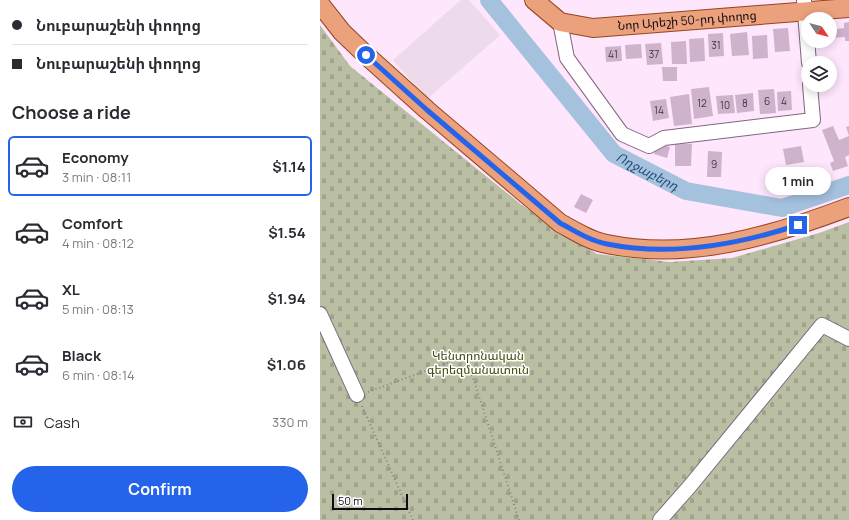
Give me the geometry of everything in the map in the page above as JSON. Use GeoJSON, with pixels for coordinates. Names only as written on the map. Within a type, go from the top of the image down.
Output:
{"type":"FeatureCollection","features":[{"type":"Feature","properties":{"kind":"main road","name":"Նոր Արեշի 50-րդ փողոց"},"geometry":{"type":"LineString","coordinates":[[534,0],[560,22],[593,28],[804,5],[849,8]]}},
{"type":"Feature","properties":{"kind":"main road"},"geometry":{"type":"LineString","coordinates":[[320,4],[342,32],[421,105],[560,223],[582,235],[606,244],[640,249],[680,250],[728,244],[776,232],[849,207]]}},
{"type":"Feature","properties":{"kind":"street"},"geometry":{"type":"LineString","coordinates":[[804,5],[808,56]]}},
{"type":"Feature","properties":{"kind":"street"},"geometry":{"type":"LineString","coordinates":[[560,22],[567,58],[622,134],[648,146],[664,138],[813,120],[811,92]]}},
{"type":"Feature","properties":{"kind":"street"},"geometry":{"type":"LineString","coordinates":[[320,314],[357,396]]}},
{"type":"Feature","properties":{"kind":"street"},"geometry":{"type":"LineString","coordinates":[[660,520],[690,486],[822,325],[849,339]]}},
{"type":"Feature","properties":{"kind":"path"},"geometry":{"type":"LineString","coordinates":[[413,520],[357,396],[466,356],[519,520]]}},
{"type":"Feature","properties":{"kind":"shaded area"},"geometry":{"type":"Polygon","coordinates":[[[461,0],[469,0],[500,35],[427,99],[393,60],[461,0]]]}},
{"type":"Feature","properties":{"kind":"green space","name":"Կենտրոնական գերեզմանատուն"},"geometry":{"type":"Polygon","coordinates":[[[320,25],[350,66],[523,206],[597,254],[670,262],[732,258],[819,233],[849,222],[849,520],[320,520],[320,25]]]}},
{"type":"Feature","properties":{"kind":"building"},"geometry":{"type":"Polygon","coordinates":[[[849,22],[849,41],[845,41],[845,37],[837,38],[837,29],[844,28],[844,23],[849,22]]]}},
{"type":"Feature","properties":{"kind":"building"},"geometry":{"type":"Polygon","coordinates":[[[788,28],[790,51],[775,52],[773,29],[788,28]]]}},
{"type":"Feature","properties":{"kind":"building"},"geometry":{"type":"Polygon","coordinates":[[[747,32],[749,55],[732,56],[730,34],[747,32]]]}},
{"type":"Feature","properties":{"kind":"building"},"geometry":{"type":"Polygon","coordinates":[[[723,33],[724,56],[709,57],[708,34],[723,33]]]}},
{"type":"Feature","properties":{"kind":"building"},"geometry":{"type":"Polygon","coordinates":[[[767,35],[768,58],[753,59],[752,36],[767,35]]]}},
{"type":"Feature","properties":{"kind":"building"},"geometry":{"type":"Polygon","coordinates":[[[704,38],[705,61],[690,62],[689,39],[704,38]]]}},
{"type":"Feature","properties":{"kind":"building"},"geometry":{"type":"Polygon","coordinates":[[[686,41],[687,64],[672,64],[671,42],[686,41]]]}},
{"type":"Feature","properties":{"kind":"building"},"geometry":{"type":"Polygon","coordinates":[[[661,43],[663,64],[647,65],[645,44],[661,43]]]}},
{"type":"Feature","properties":{"kind":"building"},"geometry":{"type":"Polygon","coordinates":[[[641,44],[642,58],[626,59],[625,45],[641,44]]]}},
{"type":"Feature","properties":{"kind":"building"},"geometry":{"type":"Polygon","coordinates":[[[621,46],[622,61],[606,62],[605,47],[621,46]]]}},
{"type":"Feature","properties":{"kind":"building"},"geometry":{"type":"Polygon","coordinates":[[[662,67],[677,67],[677,81],[663,81],[662,67]]]}},
{"type":"Feature","properties":{"kind":"building"},"geometry":{"type":"Polygon","coordinates":[[[709,87],[713,116],[694,119],[691,89],[709,87]]]}},
{"type":"Feature","properties":{"kind":"building"},"geometry":{"type":"Polygon","coordinates":[[[774,89],[776,113],[760,114],[758,90],[774,89]]]}},
{"type":"Feature","properties":{"kind":"building"},"geometry":{"type":"Polygon","coordinates":[[[791,91],[792,110],[778,111],[777,92],[791,91]]]}},
{"type":"Feature","properties":{"kind":"building"},"geometry":{"type":"Polygon","coordinates":[[[753,93],[754,111],[737,113],[735,95],[753,93]]]}},
{"type":"Feature","properties":{"kind":"building"},"geometry":{"type":"Polygon","coordinates":[[[689,94],[692,124],[674,126],[670,97],[689,94]]]}},
{"type":"Feature","properties":{"kind":"building"},"geometry":{"type":"Polygon","coordinates":[[[733,95],[735,113],[718,114],[716,96],[733,95]]]}},
{"type":"Feature","properties":{"kind":"building"},"geometry":{"type":"Polygon","coordinates":[[[666,99],[669,118],[653,121],[650,101],[666,99]]]}},
{"type":"Feature","properties":{"kind":"building"},"geometry":{"type":"Polygon","coordinates":[[[833,126],[839,140],[849,136],[849,155],[845,157],[848,166],[833,171],[830,163],[834,161],[822,130],[833,126]]]}},
{"type":"Feature","properties":{"kind":"building"},"geometry":{"type":"Polygon","coordinates":[[[849,126],[849,136],[846,127],[849,126]]]}},
{"type":"Feature","properties":{"kind":"building"},"geometry":{"type":"Polygon","coordinates":[[[657,143],[670,147],[667,158],[654,154],[657,143]]]}},
{"type":"Feature","properties":{"kind":"building"},"geometry":{"type":"Polygon","coordinates":[[[675,143],[692,144],[691,166],[675,166],[675,143]]]}},
{"type":"Feature","properties":{"kind":"building"},"geometry":{"type":"Polygon","coordinates":[[[801,146],[804,162],[786,165],[783,149],[801,146]]]}},
{"type":"Feature","properties":{"kind":"building"},"geometry":{"type":"Polygon","coordinates":[[[708,151],[722,152],[721,177],[707,177],[708,151]]]}},
{"type":"Feature","properties":{"kind":"building"},"geometry":{"type":"Polygon","coordinates":[[[581,194],[593,200],[586,213],[574,207],[581,194]]]}},
{"type":"Feature","properties":{"kind":"waterway","name":"Ողջաբերդ"},"geometry":{"type":"LineString","coordinates":[[489,0],[614,154],[686,191],[782,208],[849,185]]}},
{"type":"Feature","properties":{"kind":"route"},"geometry":{"type":"LineString","coordinates":[[366,55],[427,110],[560,223],[582,235],[606,244],[640,249],[680,250],[728,244],[798,225]]}}]}
